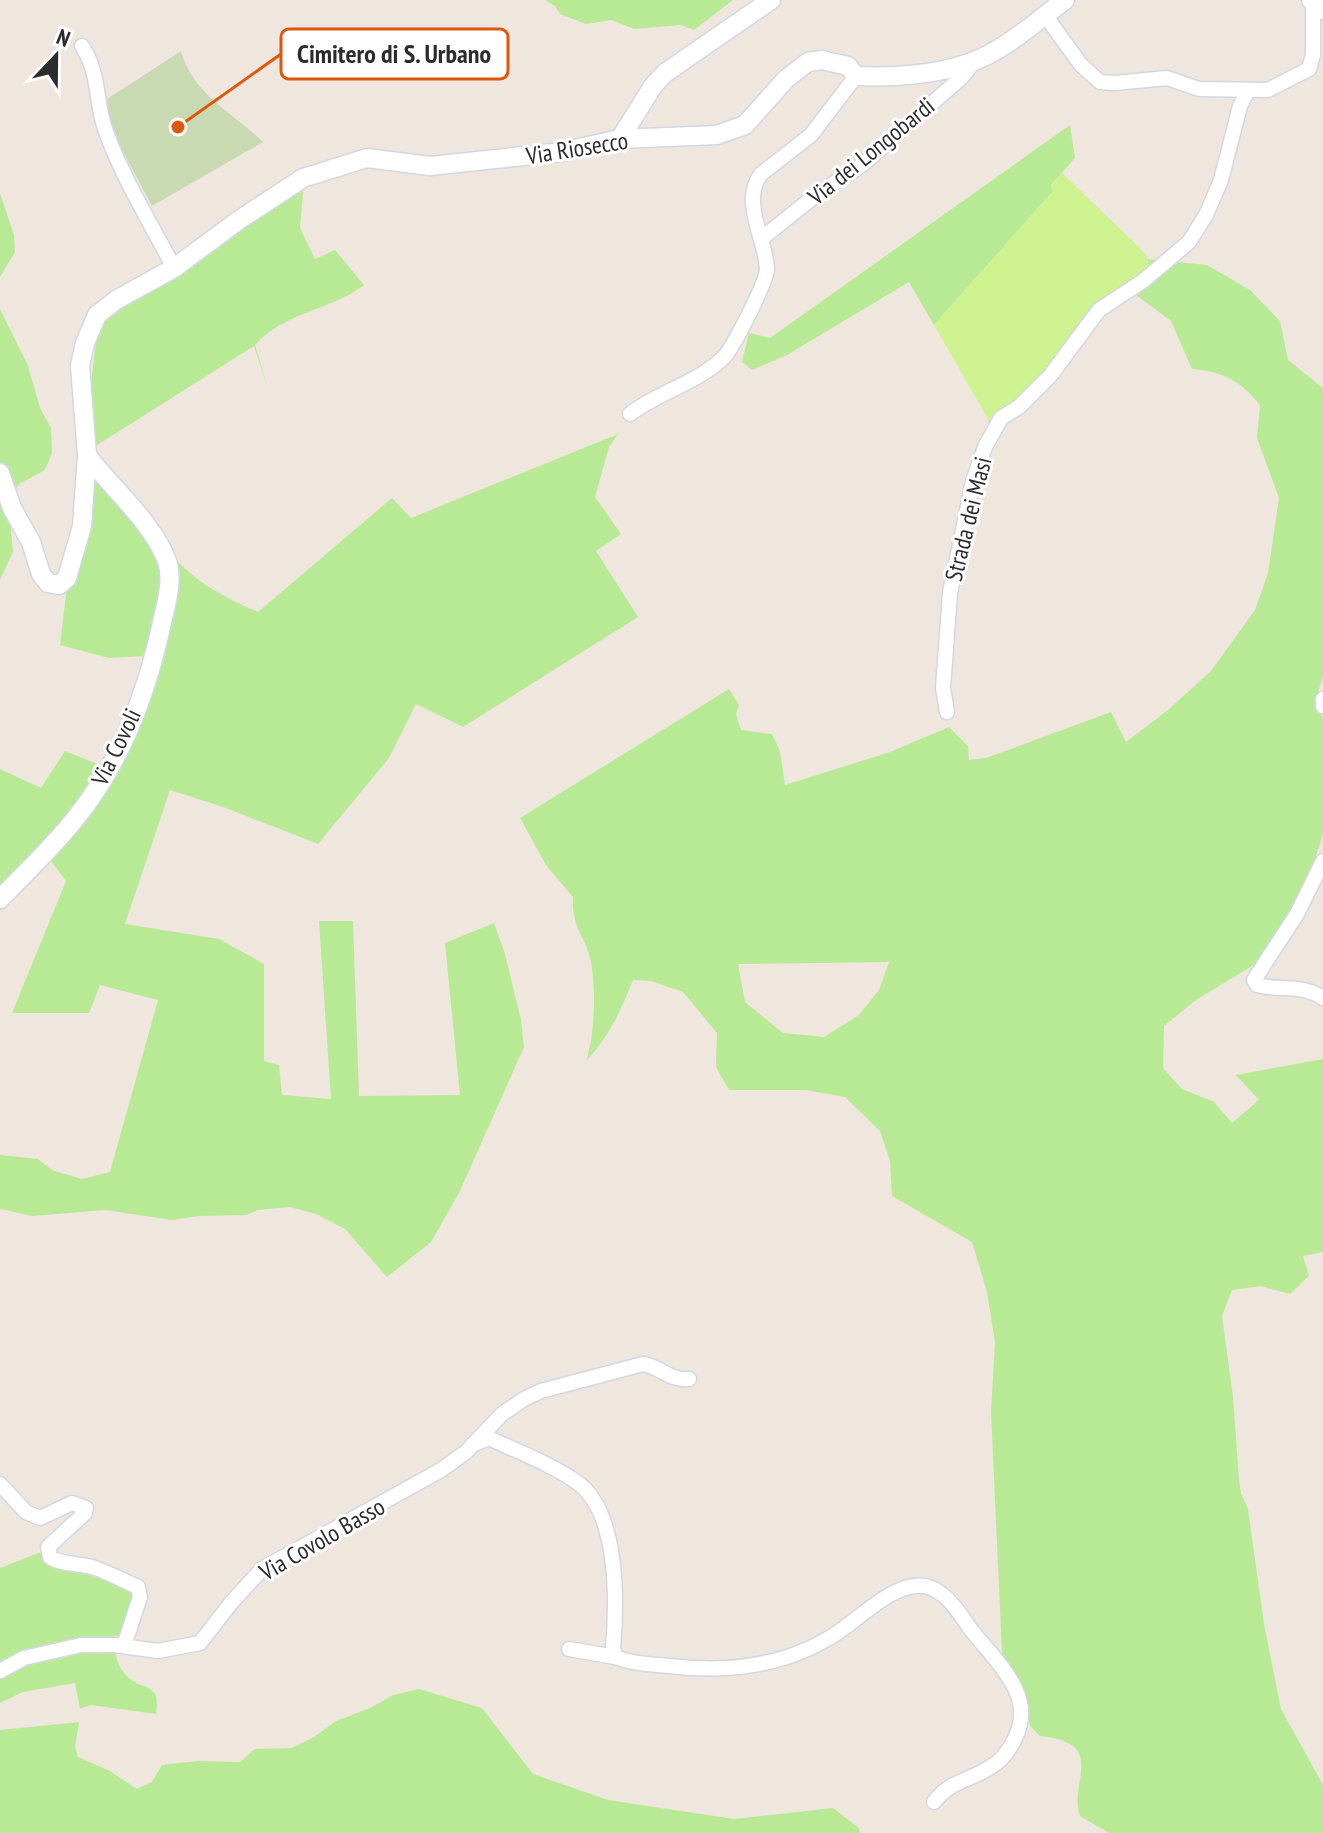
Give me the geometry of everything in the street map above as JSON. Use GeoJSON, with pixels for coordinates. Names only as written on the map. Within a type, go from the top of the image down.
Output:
{"type":"FeatureCollection","features":[{"type":"Feature","properties":{"kind":"street"},"geometry":{"type":"LineString","coordinates":[[620,139],[653,86],[665,73],[771,0]]}},
{"type":"Feature","properties":{"kind":"street","name":"Via Riosecco"},"geometry":{"type":"LineString","coordinates":[[0,473],[12,508],[31,542],[41,574],[48,583],[64,583],[70,573],[82,526],[87,455],[80,365],[90,328],[97,315],[116,300],[174,268],[303,178],[356,159],[439,166],[561,152],[620,139],[717,135],[745,125],[786,79],[815,60],[848,66],[856,76],[909,75],[946,69],[993,53],[1065,0]]}},
{"type":"Feature","properties":{"kind":"street"},"geometry":{"type":"LineString","coordinates":[[1045,15],[1081,65],[1100,82],[1167,78],[1199,89],[1268,90],[1309,69],[1313,55],[1316,4]]}},
{"type":"Feature","properties":{"kind":"street"},"geometry":{"type":"LineString","coordinates":[[82,46],[92,62],[98,104],[118,161],[174,268]]}},
{"type":"Feature","properties":{"kind":"street","name":"Via dei Longobardi"},"geometry":{"type":"LineString","coordinates":[[761,239],[816,195],[863,164],[962,77],[977,58]]}},
{"type":"Feature","properties":{"kind":"street"},"geometry":{"type":"LineString","coordinates":[[630,414],[710,368],[730,350],[766,277],[754,198],[757,180],[811,135],[856,76]]}},
{"type":"Feature","properties":{"kind":"street","name":"Strada dei Masi"},"geometry":{"type":"LineString","coordinates":[[947,712],[943,688],[950,593],[973,481],[985,447],[1001,418],[1019,407],[1050,376],[1099,310],[1143,281],[1189,242],[1206,215],[1221,180],[1238,111],[1248,90]]}},
{"type":"Feature","properties":{"kind":"street","name":"Via Covoli"},"geometry":{"type":"LineString","coordinates":[[0,899],[77,817],[117,753],[129,728],[158,641],[168,592],[168,563],[150,530],[87,455]]}},
{"type":"Feature","properties":{"kind":"street"},"geometry":{"type":"LineString","coordinates":[[1323,699],[1323,706]]}},
{"type":"Feature","properties":{"kind":"street"},"geometry":{"type":"LineString","coordinates":[[1323,861],[1297,914],[1254,980],[1264,987],[1311,991],[1323,998]]}},
{"type":"Feature","properties":{"kind":"street","name":"Via Covolo Basso"},"geometry":{"type":"LineString","coordinates":[[0,1671],[24,1658],[66,1647],[98,1644],[158,1651],[200,1643],[262,1569],[441,1470],[472,1445],[502,1414],[541,1391],[643,1364],[651,1365],[676,1379],[689,1379]]}},
{"type":"Feature","properties":{"kind":"street"},"geometry":{"type":"LineString","coordinates":[[472,1445],[489,1438],[577,1482],[598,1504],[616,1589],[615,1657]]}},
{"type":"Feature","properties":{"kind":"street"},"geometry":{"type":"LineString","coordinates":[[0,1484],[26,1512],[40,1518],[72,1503],[86,1508],[79,1519],[48,1547],[50,1557],[56,1562],[74,1562],[98,1569],[138,1587],[140,1597],[124,1646]]}},
{"type":"Feature","properties":{"kind":"street"},"geometry":{"type":"LineString","coordinates":[[569,1649],[627,1662],[698,1670],[752,1666],[787,1659],[819,1645],[901,1590],[920,1585],[931,1587],[952,1603],[1010,1678],[1020,1697],[1021,1725],[1010,1748],[999,1761],[988,1769],[953,1783],[934,1802]]}},
{"type":"Feature","properties":{"kind":"green space"},"geometry":{"type":"Polygon","coordinates":[[[545,0],[733,0],[694,30],[681,25],[634,29],[612,20],[586,24],[560,14],[555,6],[545,0]]]}},
{"type":"Feature","properties":{"kind":"green space"},"geometry":{"type":"Polygon","coordinates":[[[181,51],[195,80],[263,142],[152,206],[98,105],[181,51]]]}},
{"type":"Feature","properties":{"kind":"green space"},"geometry":{"type":"Polygon","coordinates":[[[1070,125],[1075,158],[1051,185],[1054,190],[934,325],[909,282],[787,355],[752,370],[742,362],[749,333],[770,338],[1070,125]]]}},
{"type":"Feature","properties":{"kind":"green space"},"geometry":{"type":"Polygon","coordinates":[[[1062,173],[1145,253],[1152,278],[1112,304],[1031,404],[1000,431],[988,426],[988,419],[934,325],[1053,191],[1051,186],[1062,173]]]}},
{"type":"Feature","properties":{"kind":"green space"},"geometry":{"type":"Polygon","coordinates":[[[304,183],[300,228],[315,259],[335,250],[364,285],[337,301],[279,325],[255,345],[268,389],[254,346],[94,447],[101,461],[173,556],[212,589],[258,612],[392,498],[411,518],[618,434],[609,447],[595,497],[621,534],[596,551],[638,617],[463,727],[416,704],[389,758],[318,844],[170,790],[125,924],[219,939],[264,964],[264,1061],[279,1065],[282,1095],[331,1099],[319,921],[353,921],[359,1096],[460,1095],[445,943],[494,923],[521,1020],[524,1047],[459,1193],[431,1242],[387,1277],[345,1229],[316,1214],[290,1207],[258,1210],[246,1215],[172,1220],[105,1210],[32,1216],[0,1209],[0,1155],[38,1159],[52,1170],[82,1179],[110,1172],[158,1000],[100,985],[89,1013],[12,1013],[66,881],[51,861],[0,911],[0,769],[41,788],[65,751],[105,767],[147,656],[109,658],[60,645],[96,342],[111,313],[304,183]]]}},
{"type":"Feature","properties":{"kind":"green space"},"geometry":{"type":"Polygon","coordinates":[[[0,193],[14,235],[15,252],[0,277],[0,193]]]}},
{"type":"Feature","properties":{"kind":"green space"},"geometry":{"type":"Polygon","coordinates":[[[1147,259],[1207,265],[1250,290],[1280,321],[1288,360],[1323,388],[1323,677],[1315,702],[1323,718],[1323,834],[1308,881],[1262,960],[1196,1000],[1164,1026],[1163,1068],[1182,1089],[1214,1102],[1232,1123],[1259,1100],[1236,1075],[1323,1059],[1323,1252],[1303,1256],[1309,1276],[1290,1294],[1261,1286],[1232,1290],[1222,1316],[1233,1397],[1239,1480],[1248,1509],[1264,1624],[1281,1709],[1323,1785],[1323,1833],[1109,1833],[1080,1816],[1080,1755],[1074,1747],[1061,1740],[1040,1736],[1031,1727],[1002,1653],[991,1412],[995,1342],[987,1292],[972,1242],[892,1196],[890,1161],[880,1131],[845,1097],[806,1090],[729,1090],[716,1067],[717,1033],[683,992],[651,981],[633,980],[614,1023],[586,1061],[594,1012],[589,953],[574,917],[573,897],[546,865],[520,818],[729,689],[739,705],[736,714],[741,730],[772,734],[780,751],[785,785],[890,752],[949,727],[968,746],[969,760],[986,758],[1111,712],[1126,742],[1168,710],[1211,671],[1255,610],[1268,573],[1279,498],[1257,438],[1260,405],[1230,379],[1213,372],[1192,369],[1171,321],[1132,292],[1152,278],[1147,259]],[[889,962],[738,964],[745,1002],[783,1033],[824,1037],[859,1015],[879,990],[889,962]]]}},
{"type":"Feature","properties":{"kind":"green space"},"geometry":{"type":"Polygon","coordinates":[[[0,309],[28,366],[40,408],[51,428],[52,453],[45,470],[19,484],[8,501],[13,552],[0,580],[0,309]]]}},
{"type":"Feature","properties":{"kind":"green space"},"geometry":{"type":"Polygon","coordinates":[[[41,1552],[44,1557],[137,1581],[130,1638],[113,1635],[115,1650],[124,1673],[153,1691],[157,1703],[156,1714],[91,1705],[80,1709],[75,1683],[23,1692],[0,1703],[0,1568],[41,1552]]]}},
{"type":"Feature","properties":{"kind":"green space"},"geometry":{"type":"Polygon","coordinates":[[[419,1689],[482,1708],[533,1774],[608,1800],[734,1819],[833,1808],[859,1828],[860,1833],[0,1833],[0,1730],[79,1722],[75,1747],[78,1757],[110,1771],[137,1789],[152,1782],[162,1765],[198,1761],[240,1762],[255,1749],[292,1748],[336,1721],[393,1695],[419,1689]]]}},
{"type":"Feature","properties":{"kind":"place","name":"Cimitero di S. Urbano"},"geometry":{"type":"Point","coordinates":[178,127]}}]}
